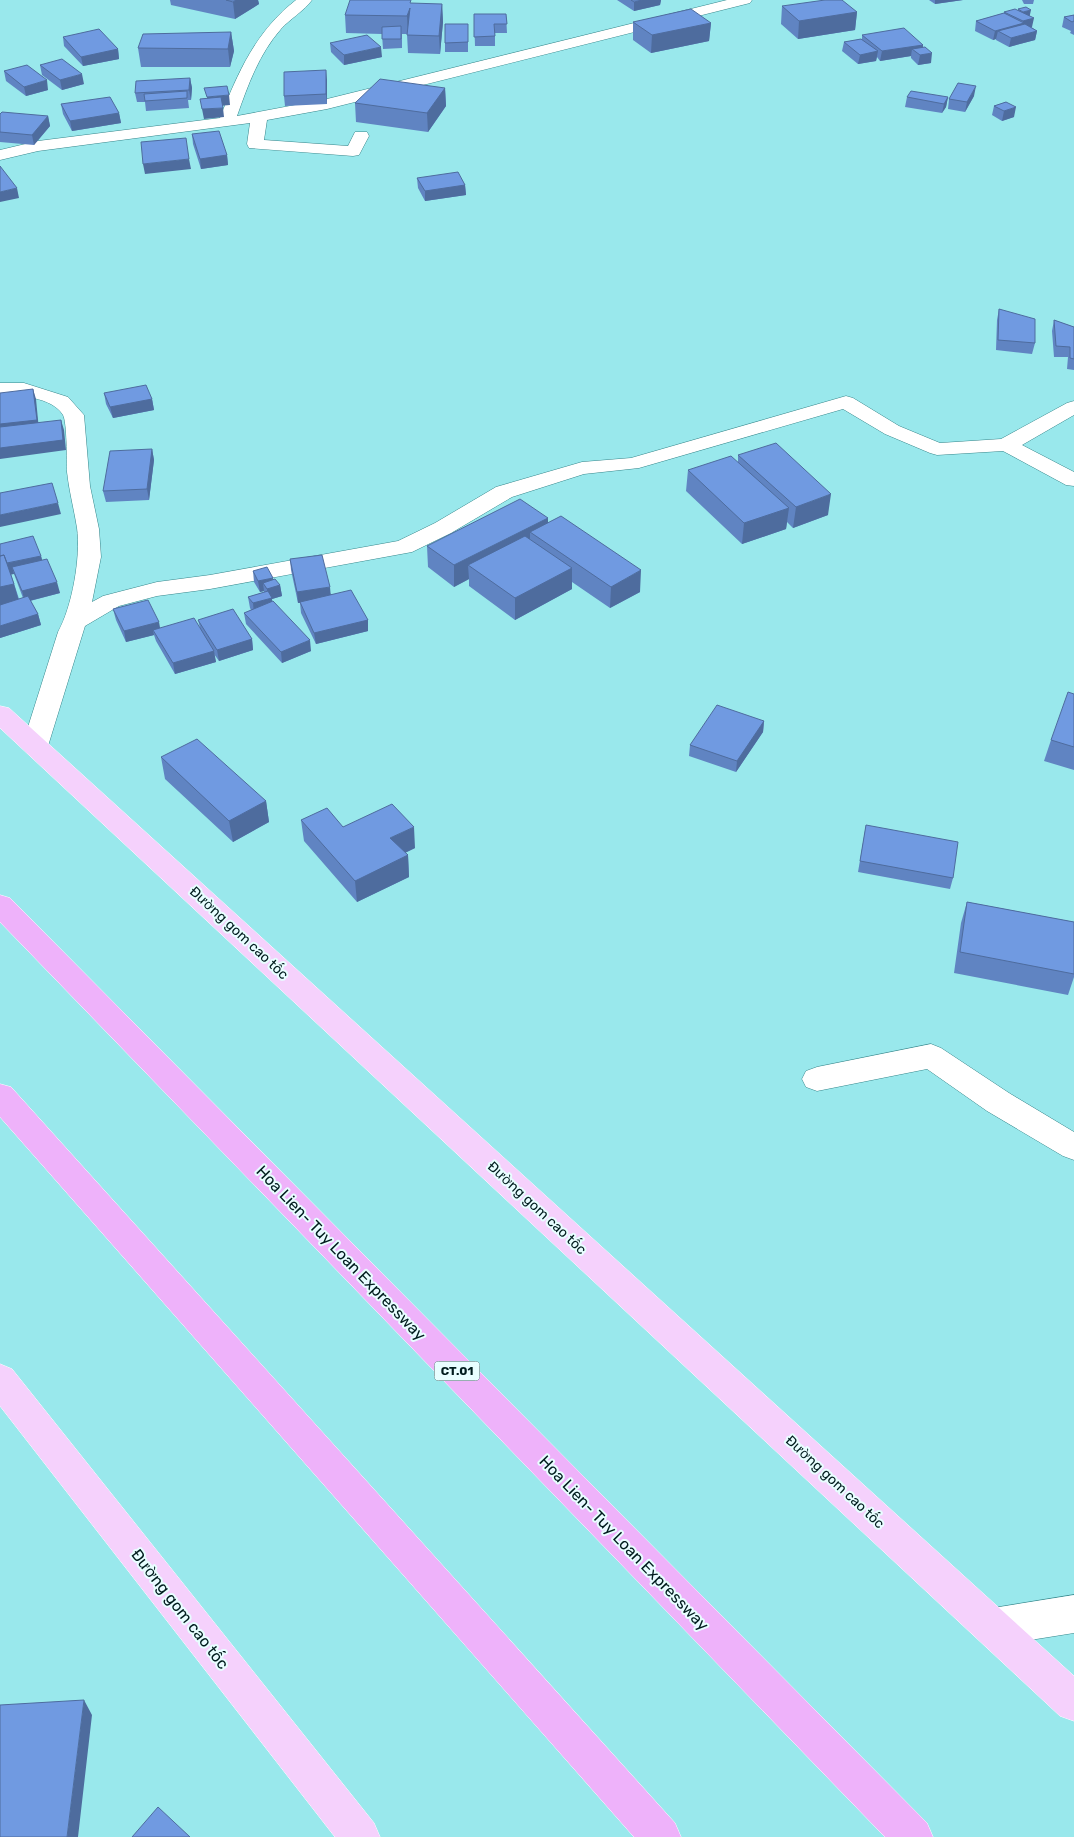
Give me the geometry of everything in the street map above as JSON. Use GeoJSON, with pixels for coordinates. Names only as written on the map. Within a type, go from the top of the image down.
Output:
{"type":"FeatureCollection","features":[{"type":"Feature","properties":{"kind":"highway","name":"Hoa Lien- Tuy Loan Expressway"},"geometry":{"type":"LineString","coordinates":[[0,905],[913,1837]]}},
{"type":"Feature","properties":{"kind":"highway"},"geometry":{"type":"LineString","coordinates":[[0,1096],[661,1837]]}},
{"type":"Feature","properties":{"kind":"main road","name":"Đường gom cao tốc"},"geometry":{"type":"LineString","coordinates":[[0,714],[1074,1702]]}},
{"type":"Feature","properties":{"kind":"main road","name":"Đường gom cao tốc"},"geometry":{"type":"LineString","coordinates":[[0,1380],[360,1837]]}},
{"type":"Feature","properties":{"kind":"street"},"geometry":{"type":"LineString","coordinates":[[227,122],[256,51],[266,36],[296,6],[305,0]]}},
{"type":"Feature","properties":{"kind":"street"},"geometry":{"type":"LineString","coordinates":[[0,155],[38,146],[259,117],[391,89],[745,0]]}},
{"type":"Feature","properties":{"kind":"street"},"geometry":{"type":"LineString","coordinates":[[259,117],[256,144],[353,150],[361,136]]}},
{"type":"Feature","properties":{"kind":"street"},"geometry":{"type":"LineString","coordinates":[[0,389],[24,389],[61,401],[74,415],[79,486],[88,529],[90,558],[76,621],[70,632],[35,746]]}},
{"type":"Feature","properties":{"kind":"street"},"geometry":{"type":"LineString","coordinates":[[76,621],[112,601],[158,589],[210,582],[404,547],[443,528],[504,492],[582,468],[632,464],[846,402],[892,430],[937,449],[1006,445],[1074,407]]}},
{"type":"Feature","properties":{"kind":"street"},"geometry":{"type":"LineString","coordinates":[[1006,445],[1074,480]]}},
{"type":"Feature","properties":{"kind":"street"},"geometry":{"type":"LineString","coordinates":[[817,1080],[931,1056],[998,1102],[1074,1147]]}},
{"type":"Feature","properties":{"kind":"street"},"geometry":{"type":"LineString","coordinates":[[993,1627],[1074,1614]]}},
{"type":"Feature","properties":{"kind":"building"},"geometry":{"type":"Polygon","coordinates":[[[350,0],[411,0],[410,3],[442,4],[439,36],[407,35],[410,8],[407,16],[345,15],[350,0]]]}},
{"type":"Feature","properties":{"kind":"building"},"geometry":{"type":"Polygon","coordinates":[[[825,0],[842,0],[857,12],[799,21],[782,6],[825,0]]]}},
{"type":"Feature","properties":{"kind":"building"},"geometry":{"type":"Polygon","coordinates":[[[1026,7],[1031,10],[1023,12],[1018,9],[1026,7]]]}},
{"type":"Feature","properties":{"kind":"building"},"geometry":{"type":"Polygon","coordinates":[[[691,9],[711,23],[652,35],[633,22],[691,9]]]}},
{"type":"Feature","properties":{"kind":"building"},"geometry":{"type":"Polygon","coordinates":[[[1015,9],[1034,18],[1023,21],[1004,12],[1015,9]]]}},
{"type":"Feature","properties":{"kind":"building"},"geometry":{"type":"Polygon","coordinates":[[[1004,13],[1024,23],[995,31],[976,21],[1004,13]]]}},
{"type":"Feature","properties":{"kind":"building"},"geometry":{"type":"Polygon","coordinates":[[[474,14],[506,14],[507,24],[494,24],[495,36],[474,37],[474,14]]]}},
{"type":"Feature","properties":{"kind":"building"},"geometry":{"type":"Polygon","coordinates":[[[1074,15],[1074,21],[1072,22],[1064,17],[1074,15]]]}},
{"type":"Feature","properties":{"kind":"building"},"geometry":{"type":"Polygon","coordinates":[[[445,24],[468,24],[468,42],[445,43],[445,24]]]}},
{"type":"Feature","properties":{"kind":"building"},"geometry":{"type":"Polygon","coordinates":[[[1025,24],[1037,31],[1011,38],[998,31],[1025,24]]]}},
{"type":"Feature","properties":{"kind":"building"},"geometry":{"type":"Polygon","coordinates":[[[401,26],[401,39],[382,39],[382,27],[401,26]]]}},
{"type":"Feature","properties":{"kind":"building"},"geometry":{"type":"Polygon","coordinates":[[[904,28],[923,45],[882,51],[862,35],[904,28]]]}},
{"type":"Feature","properties":{"kind":"building"},"geometry":{"type":"Polygon","coordinates":[[[99,29],[118,49],[81,57],[63,37],[99,29]]]}},
{"type":"Feature","properties":{"kind":"building"},"geometry":{"type":"Polygon","coordinates":[[[231,32],[228,49],[138,48],[143,34],[231,32]]]}},
{"type":"Feature","properties":{"kind":"building"},"geometry":{"type":"Polygon","coordinates":[[[367,35],[381,47],[344,55],[330,43],[367,35]]]}},
{"type":"Feature","properties":{"kind":"building"},"geometry":{"type":"Polygon","coordinates":[[[861,39],[878,51],[860,55],[844,42],[861,39]]]}},
{"type":"Feature","properties":{"kind":"building"},"geometry":{"type":"Polygon","coordinates":[[[925,47],[932,53],[920,55],[912,49],[925,47]]]}},
{"type":"Feature","properties":{"kind":"building"},"geometry":{"type":"Polygon","coordinates":[[[62,59],[82,74],[60,80],[40,65],[62,59]]]}},
{"type":"Feature","properties":{"kind":"building"},"geometry":{"type":"Polygon","coordinates":[[[27,65],[47,80],[24,87],[4,71],[27,65]]]}},
{"type":"Feature","properties":{"kind":"building"},"geometry":{"type":"Polygon","coordinates":[[[326,70],[326,94],[284,96],[284,72],[326,70]]]}},
{"type":"Feature","properties":{"kind":"building"},"geometry":{"type":"Polygon","coordinates":[[[190,78],[189,90],[135,93],[136,81],[190,78]]]}},
{"type":"Feature","properties":{"kind":"building"},"geometry":{"type":"Polygon","coordinates":[[[380,79],[445,88],[427,113],[355,103],[380,79]]]}},
{"type":"Feature","properties":{"kind":"building"},"geometry":{"type":"Polygon","coordinates":[[[958,83],[976,86],[967,102],[949,99],[958,83]]]}},
{"type":"Feature","properties":{"kind":"building"},"geometry":{"type":"Polygon","coordinates":[[[227,86],[229,95],[207,97],[204,88],[227,86]]]}},
{"type":"Feature","properties":{"kind":"building"},"geometry":{"type":"Polygon","coordinates":[[[187,91],[187,98],[145,101],[144,94],[187,91]]]}},
{"type":"Feature","properties":{"kind":"building"},"geometry":{"type":"Polygon","coordinates":[[[911,91],[948,97],[944,104],[907,97],[911,91]]]}},
{"type":"Feature","properties":{"kind":"building"},"geometry":{"type":"Polygon","coordinates":[[[110,97],[119,113],[70,121],[61,104],[110,97]]]}},
{"type":"Feature","properties":{"kind":"building"},"geometry":{"type":"Polygon","coordinates":[[[221,97],[223,108],[202,109],[200,99],[221,97]]]}},
{"type":"Feature","properties":{"kind":"building"},"geometry":{"type":"Polygon","coordinates":[[[1006,102],[1016,107],[1004,111],[994,106],[1006,102]]]}},
{"type":"Feature","properties":{"kind":"building"},"geometry":{"type":"Polygon","coordinates":[[[2,112],[48,116],[32,135],[0,132],[0,114],[2,112]]]}},
{"type":"Feature","properties":{"kind":"building"},"geometry":{"type":"Polygon","coordinates":[[[219,131],[227,155],[200,159],[192,134],[219,131]]]}},
{"type":"Feature","properties":{"kind":"building"},"geometry":{"type":"Polygon","coordinates":[[[186,138],[189,159],[143,164],[141,142],[186,138]]]}},
{"type":"Feature","properties":{"kind":"building"},"geometry":{"type":"Polygon","coordinates":[[[0,166],[17,188],[0,192],[0,166]]]}},
{"type":"Feature","properties":{"kind":"building"},"geometry":{"type":"Polygon","coordinates":[[[458,172],[465,185],[425,191],[417,178],[458,172]]]}},
{"type":"Feature","properties":{"kind":"building"},"geometry":{"type":"Polygon","coordinates":[[[999,309],[1035,319],[1035,343],[998,340],[999,309]]]}},
{"type":"Feature","properties":{"kind":"building"},"geometry":{"type":"Polygon","coordinates":[[[1054,320],[1074,327],[1074,359],[1070,358],[1070,347],[1056,346],[1054,320]]]}},
{"type":"Feature","properties":{"kind":"building"},"geometry":{"type":"Polygon","coordinates":[[[146,385],[152,399],[110,407],[104,393],[146,385]]]}},
{"type":"Feature","properties":{"kind":"building"},"geometry":{"type":"Polygon","coordinates":[[[33,389],[37,420],[0,424],[0,393],[33,389]]]}},
{"type":"Feature","properties":{"kind":"building"},"geometry":{"type":"Polygon","coordinates":[[[61,420],[63,440],[0,448],[0,427],[61,420]]]}},
{"type":"Feature","properties":{"kind":"building"},"geometry":{"type":"Polygon","coordinates":[[[776,443],[831,494],[796,507],[738,455],[776,443]]]}},
{"type":"Feature","properties":{"kind":"building"},"geometry":{"type":"Polygon","coordinates":[[[152,449],[147,489],[103,491],[110,451],[152,449]]]}},
{"type":"Feature","properties":{"kind":"building"},"geometry":{"type":"Polygon","coordinates":[[[731,456],[789,508],[744,523],[688,470],[731,456]]]}},
{"type":"Feature","properties":{"kind":"building"},"geometry":{"type":"Polygon","coordinates":[[[52,483],[58,503],[0,515],[0,493],[52,483]]]}},
{"type":"Feature","properties":{"kind":"building"},"geometry":{"type":"Polygon","coordinates":[[[520,499],[548,518],[454,565],[427,546],[520,499]]]}},
{"type":"Feature","properties":{"kind":"building"},"geometry":{"type":"Polygon","coordinates":[[[561,516],[641,570],[611,587],[530,532],[561,516]]]}},
{"type":"Feature","properties":{"kind":"building"},"geometry":{"type":"Polygon","coordinates":[[[33,536],[41,556],[7,563],[4,555],[0,556],[0,544],[33,536]]]}},
{"type":"Feature","properties":{"kind":"building"},"geometry":{"type":"Polygon","coordinates":[[[525,536],[572,568],[515,598],[468,565],[525,536]]]}},
{"type":"Feature","properties":{"kind":"building"},"geometry":{"type":"Polygon","coordinates":[[[4,555],[14,584],[0,587],[0,556],[4,555]]]}},
{"type":"Feature","properties":{"kind":"building"},"geometry":{"type":"Polygon","coordinates":[[[322,555],[330,587],[297,592],[290,559],[322,555]]]}},
{"type":"Feature","properties":{"kind":"building"},"geometry":{"type":"Polygon","coordinates":[[[47,559],[57,582],[22,591],[12,567],[47,559]]]}},
{"type":"Feature","properties":{"kind":"building"},"geometry":{"type":"Polygon","coordinates":[[[267,567],[273,578],[258,581],[253,571],[267,567]]]}},
{"type":"Feature","properties":{"kind":"building"},"geometry":{"type":"Polygon","coordinates":[[[275,579],[280,585],[267,589],[263,583],[275,579]]]}},
{"type":"Feature","properties":{"kind":"building"},"geometry":{"type":"Polygon","coordinates":[[[351,590],[368,620],[314,633],[300,602],[351,590]]]}},
{"type":"Feature","properties":{"kind":"building"},"geometry":{"type":"Polygon","coordinates":[[[268,591],[272,598],[253,603],[248,597],[268,591]]]}},
{"type":"Feature","properties":{"kind":"building"},"geometry":{"type":"Polygon","coordinates":[[[28,596],[38,614],[0,626],[0,605],[28,596]]]}},
{"type":"Feature","properties":{"kind":"building"},"geometry":{"type":"Polygon","coordinates":[[[148,600],[159,622],[124,631],[113,609],[148,600]]]}},
{"type":"Feature","properties":{"kind":"building"},"geometry":{"type":"Polygon","coordinates":[[[273,601],[310,640],[281,652],[244,613],[273,601]]]}},
{"type":"Feature","properties":{"kind":"building"},"geometry":{"type":"Polygon","coordinates":[[[233,609],[252,639],[217,650],[198,620],[233,609]]]}},
{"type":"Feature","properties":{"kind":"building"},"geometry":{"type":"Polygon","coordinates":[[[194,618],[214,651],[173,663],[153,630],[194,618]]]}},
{"type":"Feature","properties":{"kind":"building"},"geometry":{"type":"Polygon","coordinates":[[[1068,692],[1074,694],[1074,747],[1051,740],[1068,692]]]}},
{"type":"Feature","properties":{"kind":"building"},"geometry":{"type":"Polygon","coordinates":[[[717,705],[764,721],[737,761],[690,745],[717,705]]]}},
{"type":"Feature","properties":{"kind":"building"},"geometry":{"type":"Polygon","coordinates":[[[197,739],[266,801],[229,821],[161,757],[197,739]]]}},
{"type":"Feature","properties":{"kind":"building"},"geometry":{"type":"Polygon","coordinates":[[[392,804],[414,827],[390,838],[408,855],[355,881],[301,820],[327,808],[343,827],[392,804]]]}},
{"type":"Feature","properties":{"kind":"building"},"geometry":{"type":"Polygon","coordinates":[[[866,825],[958,842],[953,878],[860,861],[866,825]]]}},
{"type":"Feature","properties":{"kind":"building"},"geometry":{"type":"Polygon","coordinates":[[[967,902],[1074,922],[1074,974],[960,952],[967,902]]]}},
{"type":"Feature","properties":{"kind":"building"},"geometry":{"type":"Polygon","coordinates":[[[84,1700],[67,1837],[0,1837],[0,1705],[84,1700]]]}},
{"type":"Feature","properties":{"kind":"building"},"geometry":{"type":"Polygon","coordinates":[[[158,1807],[190,1837],[132,1837],[158,1807]]]}}]}
